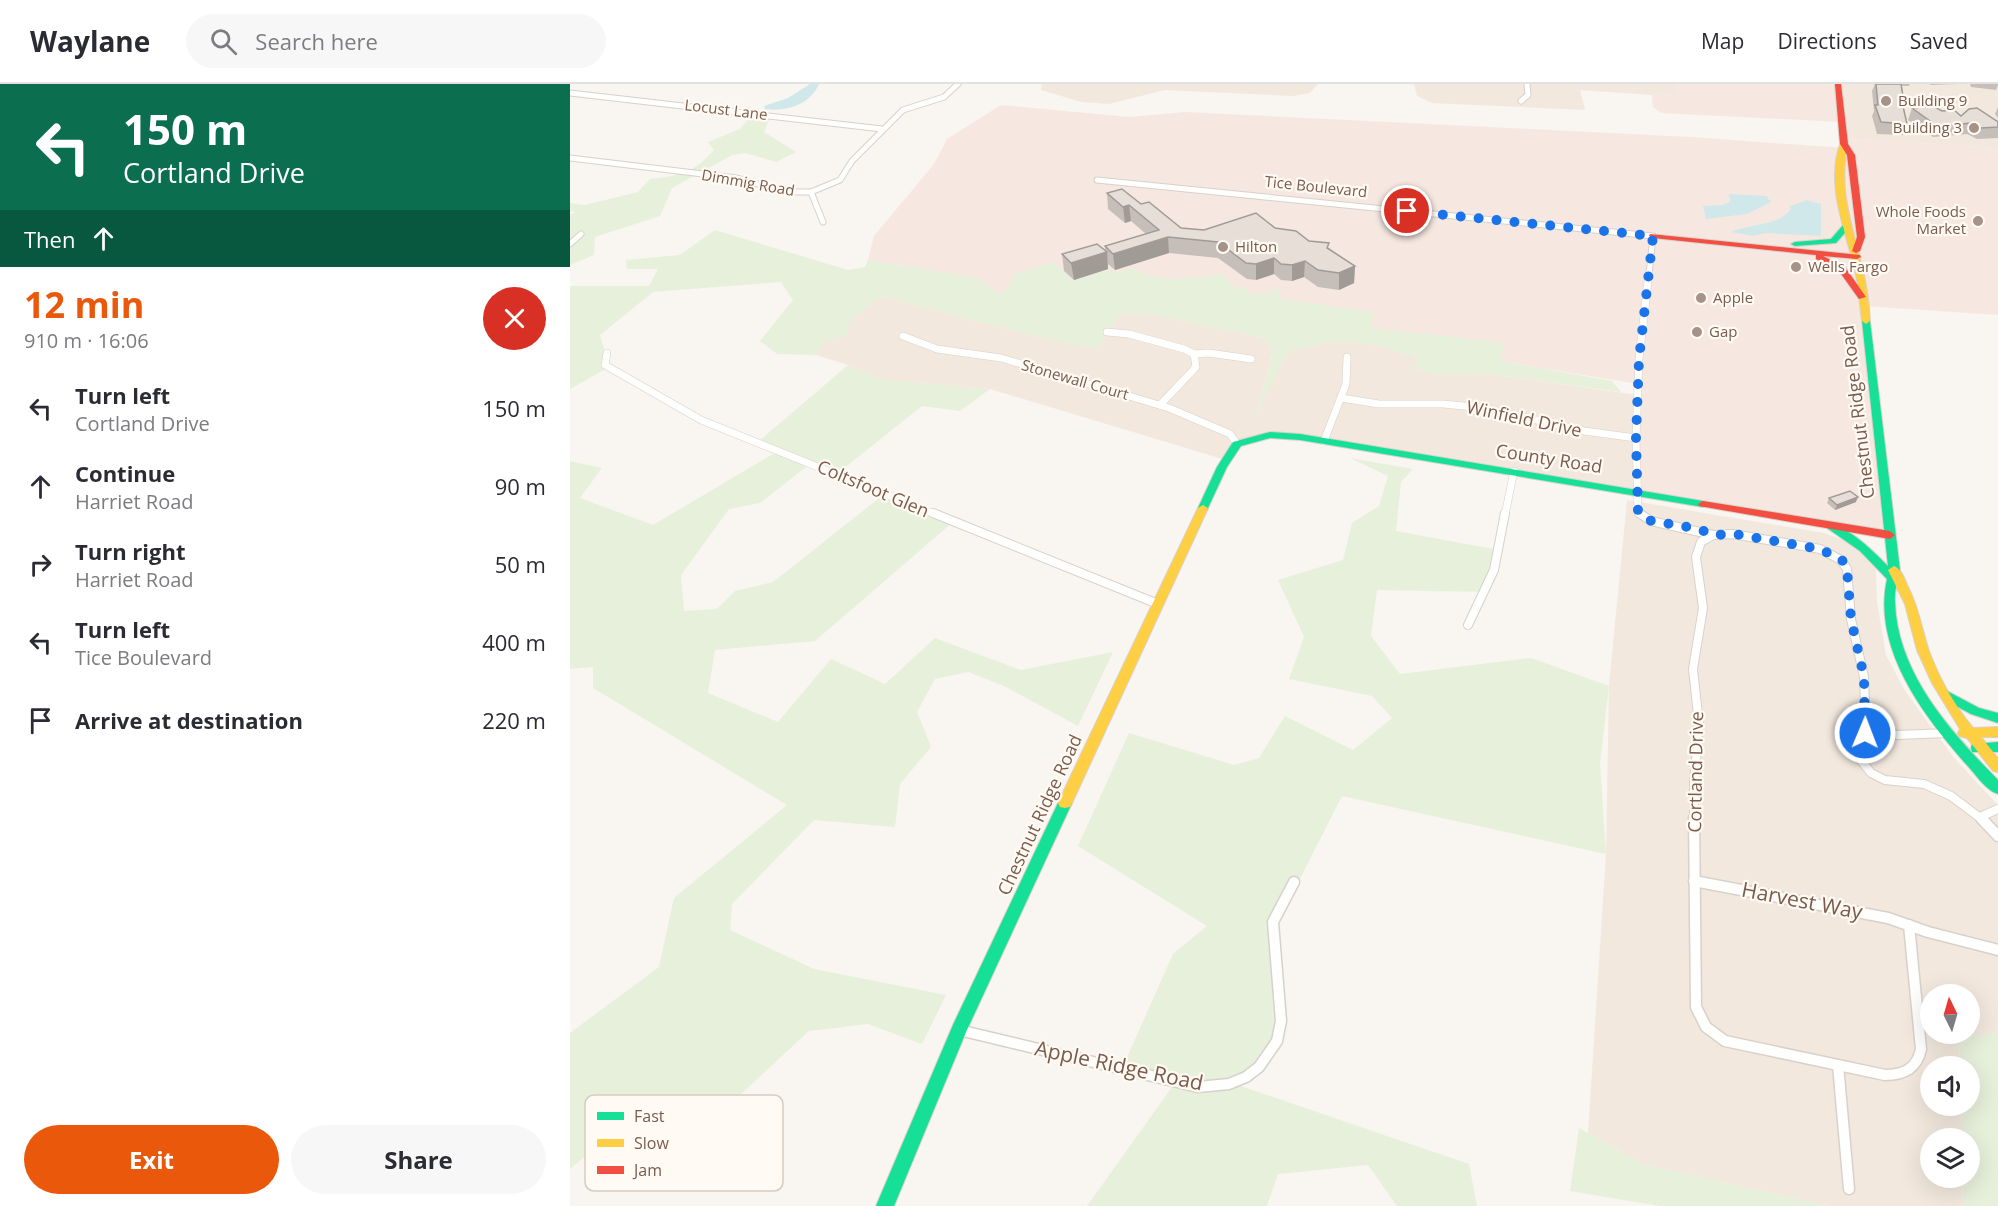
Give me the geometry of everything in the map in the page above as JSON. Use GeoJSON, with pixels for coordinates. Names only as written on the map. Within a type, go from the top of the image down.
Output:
{"type":"FeatureCollection","features":[{"type":"Feature","properties":{"kind":"main road","name":"Chestnut Ridge Road"},"geometry":{"type":"LineString","coordinates":[[1838,84],[1844,144],[1851,155],[1861,237],[1857,254]]}},
{"type":"Feature","properties":{"kind":"main road","name":"Chestnut Ridge Road"},"geometry":{"type":"LineString","coordinates":[[1844,144],[1838,153],[1838,160],[1849,236],[1857,254],[1894,574],[1889,600],[1900,651],[1917,688],[1948,733],[1998,789]]}},
{"type":"Feature","properties":{"kind":"main road"},"geometry":{"type":"LineString","coordinates":[[1787,247],[1830,242],[1838,238],[1847,226]]}},
{"type":"Feature","properties":{"kind":"main road","name":"Tice Boulevard"},"geometry":{"type":"LineString","coordinates":[[1653,236],[1711,243],[1857,254]]}},
{"type":"Feature","properties":{"kind":"main road"},"geometry":{"type":"LineString","coordinates":[[1787,247],[1836,264],[1844,271],[1862,298]]}},
{"type":"Feature","properties":{"kind":"main road","name":"County Road"},"geometry":{"type":"LineString","coordinates":[[1237,444],[1270,435],[1324,441],[1890,535]]}},
{"type":"Feature","properties":{"kind":"main road","name":"Chestnut Ridge Road"},"geometry":{"type":"LineString","coordinates":[[885,1206],[959,1029],[1222,467],[1237,444]]}},
{"type":"Feature","properties":{"kind":"main road"},"geometry":{"type":"LineString","coordinates":[[1826,525],[1864,548],[1894,574]]}},
{"type":"Feature","properties":{"kind":"main road","name":"Chestnut Ridge Road"},"geometry":{"type":"LineString","coordinates":[[1894,574],[1911,604],[1923,650],[1944,694],[1969,733],[1998,767]]}},
{"type":"Feature","properties":{"kind":"main road"},"geometry":{"type":"LineString","coordinates":[[1944,694],[1975,711],[1998,718]]}},
{"type":"Feature","properties":{"kind":"main road"},"geometry":{"type":"LineString","coordinates":[[1948,733],[1998,732]]}},
{"type":"Feature","properties":{"kind":"main road"},"geometry":{"type":"LineString","coordinates":[[1960,749],[1998,747]]}},
{"type":"Feature","properties":{"kind":"street","name":"Dimmig Road"},"geometry":{"type":"LineString","coordinates":[[570,159],[736,178],[788,192],[811,192],[840,180],[852,161],[903,110],[944,97],[958,84]]}},
{"type":"Feature","properties":{"kind":"street"},"geometry":{"type":"LineString","coordinates":[[1521,101],[1528,95],[1527,84]]}},
{"type":"Feature","properties":{"kind":"street","name":"Locust Lane"},"geometry":{"type":"LineString","coordinates":[[570,93],[882,129]]}},
{"type":"Feature","properties":{"kind":"street","name":"Tice Boulevard"},"geometry":{"type":"LineString","coordinates":[[1096,180],[1653,236]]}},
{"type":"Feature","properties":{"kind":"street"},"geometry":{"type":"LineString","coordinates":[[811,192],[823,222]]}},
{"type":"Feature","properties":{"kind":"street"},"geometry":{"type":"LineString","coordinates":[[570,244],[581,234]]}},
{"type":"Feature","properties":{"kind":"street"},"geometry":{"type":"LineString","coordinates":[[1653,236],[1639,359],[1636,438],[1638,512],[1643,519],[1699,529],[1713,535],[1734,534],[1820,549],[1834,554],[1844,562],[1847,569],[1851,619],[1864,677],[1866,729],[1858,754],[1863,764],[1871,773],[1893,782],[1917,783],[1951,796],[1980,817],[1998,836]]}},
{"type":"Feature","properties":{"kind":"street"},"geometry":{"type":"LineString","coordinates":[[1107,332],[1129,334],[1184,349],[1194,354],[1209,353],[1251,359]]}},
{"type":"Feature","properties":{"kind":"street","name":"Stonewall Court"},"geometry":{"type":"LineString","coordinates":[[903,336],[937,349],[1001,358],[1160,405],[1221,429],[1230,434],[1237,444]]}},
{"type":"Feature","properties":{"kind":"street","name":"Coltsfoot Glen"},"geometry":{"type":"LineString","coordinates":[[607,354],[605,365],[701,420],[1158,604]]}},
{"type":"Feature","properties":{"kind":"street"},"geometry":{"type":"LineString","coordinates":[[1160,405],[1196,367],[1194,354]]}},
{"type":"Feature","properties":{"kind":"street"},"geometry":{"type":"LineString","coordinates":[[1324,441],[1347,378],[1347,357]]}},
{"type":"Feature","properties":{"kind":"street","name":"Winfield Drive"},"geometry":{"type":"LineString","coordinates":[[1341,398],[1379,404],[1443,404],[1484,408],[1584,431],[1636,438]]}},
{"type":"Feature","properties":{"kind":"street"},"geometry":{"type":"LineString","coordinates":[[1468,624],[1494,570],[1514,471]]}},
{"type":"Feature","properties":{"kind":"street","name":"Cortland Drive"},"geometry":{"type":"LineString","coordinates":[[1713,535],[1701,542],[1696,552],[1703,608],[1693,669],[1699,723],[1694,784],[1696,1007],[1706,1027],[1717,1037],[1733,1044],[1893,1076],[1906,1073],[1919,1060],[1920,1042],[1909,925]]}},
{"type":"Feature","properties":{"kind":"street"},"geometry":{"type":"LineString","coordinates":[[1866,729],[1903,735],[1948,733]]}},
{"type":"Feature","properties":{"kind":"street"},"geometry":{"type":"LineString","coordinates":[[1980,817],[1998,809]]}},
{"type":"Feature","properties":{"kind":"street","name":"Harvest Way"},"geometry":{"type":"LineString","coordinates":[[1694,881],[1883,917],[1909,925]]}},
{"type":"Feature","properties":{"kind":"street","name":"Apple Ridge Road"},"geometry":{"type":"LineString","coordinates":[[959,1029],[1198,1087],[1229,1084],[1246,1077],[1271,1053],[1281,1028],[1273,922],[1294,882]]}},
{"type":"Feature","properties":{"kind":"street"},"geometry":{"type":"LineString","coordinates":[[1909,925],[1998,950]]}},
{"type":"Feature","properties":{"kind":"street"},"geometry":{"type":"LineString","coordinates":[[1838,1065],[1849,1189]]}},
{"type":"Feature","properties":{"kind":"shaded area"},"geometry":{"type":"Polygon","coordinates":[[[1042,84],[1318,84],[1310,93],[1293,96],[1165,90],[1109,104],[1081,102],[1041,90],[1042,84]]]}},
{"type":"Feature","properties":{"kind":"shaded area"},"geometry":{"type":"Polygon","coordinates":[[[1414,84],[1678,84],[1676,94],[1652,95],[1580,90],[1585,110],[1432,103],[1417,96],[1414,84]]]}},
{"type":"Feature","properties":{"kind":"shaded area"},"geometry":{"type":"Polygon","coordinates":[[[1678,84],[1838,84],[1842,122],[1661,113],[1653,107],[1652,95],[1676,94],[1678,84]]]}},
{"type":"Feature","properties":{"kind":"shaded area"},"geometry":{"type":"Polygon","coordinates":[[[1838,84],[1998,84],[1998,148],[1843,138],[1838,84]]]}},
{"type":"Feature","properties":{"kind":"shaded area"},"geometry":{"type":"Polygon","coordinates":[[[1001,105],[1130,117],[1185,112],[1691,137],[1844,148],[1843,138],[1998,148],[1998,315],[1864,306],[1890,535],[1637,492],[1638,384],[1499,361],[1505,343],[1370,328],[1122,313],[1107,332],[1098,349],[1035,321],[978,278],[868,260],[874,236],[934,164],[947,139],[1001,105]]]}},
{"type":"Feature","properties":{"kind":"shaded area"},"geometry":{"type":"Polygon","coordinates":[[[881,296],[1042,338],[1107,332],[1122,313],[1158,315],[1264,338],[1273,352],[1257,411],[1288,351],[1327,342],[1368,343],[1415,356],[1418,370],[1439,375],[1490,374],[1637,395],[1637,492],[1283,435],[1238,444],[1226,460],[990,389],[881,380],[848,365],[816,355],[825,340],[881,296]]]}},
{"type":"Feature","properties":{"kind":"shaded area"},"geometry":{"type":"Polygon","coordinates":[[[1627,500],[1824,533],[1847,541],[1864,554],[1876,570],[1877,602],[1886,655],[1904,689],[1955,759],[1998,805],[1998,1033],[1980,1035],[1980,984],[1920,984],[1920,1044],[1959,1044],[1960,1056],[1920,1056],[1920,1116],[1961,1116],[1961,1128],[1920,1128],[1920,1188],[1962,1188],[1963,1206],[1829,1206],[1644,1165],[1588,1133],[1606,854],[1609,686],[1627,500]]]}},
{"type":"Feature","properties":{"kind":"green space"},"geometry":{"type":"Polygon","coordinates":[[[751,116],[769,120],[764,132],[796,152],[776,162],[746,153],[732,155],[672,188],[660,216],[595,237],[594,255],[570,265],[570,215],[576,212],[570,211],[570,203],[585,205],[638,192],[650,179],[685,172],[700,164],[714,150],[708,142],[740,129],[751,116]]]}},
{"type":"Feature","properties":{"kind":"green space"},"geometry":{"type":"Polygon","coordinates":[[[715,230],[848,270],[865,267],[868,260],[978,278],[1001,295],[1017,273],[1053,262],[1074,280],[1111,269],[1115,273],[1133,268],[1152,276],[1176,279],[1222,273],[1235,289],[1244,287],[1250,295],[1279,289],[1280,299],[1375,312],[1371,328],[1505,343],[1500,361],[1612,381],[1621,392],[1490,374],[1439,375],[1418,370],[1415,356],[1368,343],[1327,342],[1288,351],[1256,415],[1273,353],[1264,338],[1158,315],[1122,313],[1107,332],[1098,349],[1042,338],[881,296],[848,323],[848,336],[825,340],[816,355],[777,354],[760,341],[793,300],[781,282],[653,292],[600,335],[609,367],[570,389],[570,286],[649,286],[658,269],[627,269],[626,260],[680,255],[715,230]]]}},
{"type":"Feature","properties":{"kind":"green space"},"geometry":{"type":"Polygon","coordinates":[[[848,365],[882,380],[990,389],[960,411],[922,406],[838,473],[811,463],[760,503],[729,509],[681,575],[684,611],[717,609],[735,591],[773,582],[887,492],[953,522],[815,641],[715,650],[708,693],[778,722],[831,659],[885,684],[935,638],[1021,670],[1113,652],[1078,726],[1004,686],[968,672],[935,679],[917,712],[931,747],[900,784],[895,827],[814,820],[732,904],[730,930],[814,969],[946,995],[922,1044],[868,1024],[809,1031],[740,1095],[585,1095],[585,1156],[570,1169],[570,1033],[659,967],[674,898],[787,805],[593,688],[593,667],[570,669],[570,461],[602,468],[580,498],[653,525],[778,451],[758,442],[848,365]]]}},
{"type":"Feature","properties":{"kind":"green space"},"geometry":{"type":"Polygon","coordinates":[[[1350,458],[1413,469],[1401,482],[1396,531],[1499,550],[1489,592],[1377,590],[1371,636],[1400,674],[1531,658],[1609,686],[1600,763],[1606,854],[1342,796],[1272,934],[1280,1038],[1235,1084],[1469,1164],[1477,1206],[1397,1206],[1368,1165],[1278,1174],[1267,1206],[1087,1206],[1177,1080],[1125,1062],[1173,954],[1207,926],[1078,846],[1129,733],[1234,765],[1259,758],[1285,716],[1353,750],[1392,718],[1372,696],[1289,679],[1304,637],[1278,580],[1343,560],[1352,523],[1379,506],[1388,476],[1350,458]]]}},
{"type":"Feature","properties":{"kind":"green space"},"geometry":{"type":"Polygon","coordinates":[[[1998,1033],[1998,1206],[1963,1206],[1962,1188],[1980,1188],[1980,1128],[1961,1128],[1961,1116],[1980,1116],[1980,1056],[1960,1056],[1959,1044],[1980,1044],[1980,1035],[1998,1033]]]}},
{"type":"Feature","properties":{"kind":"green space"},"geometry":{"type":"Polygon","coordinates":[[[1579,1128],[1644,1165],[1829,1206],[1660,1206],[1570,1191],[1579,1128]]]}},
{"type":"Feature","properties":{"kind":"water"},"geometry":{"type":"Polygon","coordinates":[[[810,84],[819,84],[810,97],[796,106],[765,109],[764,106],[788,98],[810,84]]]}},
{"type":"Feature","properties":{"kind":"water"},"geometry":{"type":"Polygon","coordinates":[[[1729,194],[1766,196],[1771,202],[1747,214],[1706,219],[1703,206],[1723,205],[1730,202],[1729,194]]]}},
{"type":"Feature","properties":{"kind":"water"},"geometry":{"type":"Polygon","coordinates":[[[1806,200],[1821,204],[1821,236],[1765,233],[1753,236],[1731,232],[1778,219],[1791,209],[1789,207],[1806,200]]]}},
{"type":"Feature","properties":{"kind":"building"},"geometry":{"type":"Polygon","coordinates":[[[1876,84],[1901,84],[1907,124],[1881,122],[1875,105],[1878,105],[1876,84]]]}},
{"type":"Feature","properties":{"kind":"building"},"geometry":{"type":"Polygon","coordinates":[[[1933,106],[1942,111],[1954,110],[1961,116],[1969,109],[1977,108],[1998,122],[1998,127],[1981,128],[1972,123],[1937,126],[1912,108],[1933,106]]]}},
{"type":"Feature","properties":{"kind":"building"},"geometry":{"type":"Polygon","coordinates":[[[1122,189],[1141,204],[1149,202],[1181,228],[1204,230],[1256,213],[1275,228],[1296,231],[1309,241],[1329,243],[1327,248],[1355,266],[1339,273],[1318,270],[1305,261],[1292,265],[1281,264],[1274,258],[1256,264],[1246,263],[1218,242],[1168,237],[1113,254],[1105,246],[1159,230],[1129,205],[1123,207],[1107,193],[1122,189]]]}},
{"type":"Feature","properties":{"kind":"building"},"geometry":{"type":"Polygon","coordinates":[[[1097,244],[1107,252],[1071,263],[1062,254],[1097,244]]]}},
{"type":"Feature","properties":{"kind":"building"},"geometry":{"type":"Polygon","coordinates":[[[1850,491],[1858,497],[1837,505],[1829,498],[1850,491]]]}},
{"type":"Feature","properties":{"kind":"traffic: fast"},"geometry":{"type":"LineString","coordinates":[[1795,244],[1833,241],[1847,226]]}},
{"type":"Feature","properties":{"kind":"traffic: fast"},"geometry":{"type":"LineString","coordinates":[[1866,321],[1894,570],[1889,602],[1900,655],[1926,704],[1961,749],[1998,789]]}},
{"type":"Feature","properties":{"kind":"traffic: fast"},"geometry":{"type":"LineString","coordinates":[[1203,508],[1222,467],[1237,444],[1270,435],[1300,437],[1703,504]]}},
{"type":"Feature","properties":{"kind":"traffic: fast"},"geometry":{"type":"LineString","coordinates":[[1832,528],[1864,548],[1893,578]]}},
{"type":"Feature","properties":{"kind":"traffic: fast"},"geometry":{"type":"LineString","coordinates":[[1947,696],[1975,711],[1998,718]]}},
{"type":"Feature","properties":{"kind":"traffic: fast"},"geometry":{"type":"LineString","coordinates":[[1977,748],[1998,747]]}},
{"type":"Feature","properties":{"kind":"traffic: fast"},"geometry":{"type":"LineString","coordinates":[[885,1206],[959,1030],[1065,803]]}},
{"type":"Feature","properties":{"kind":"traffic: slow"},"geometry":{"type":"LineString","coordinates":[[1844,144],[1840,159],[1840,190],[1861,280],[1866,321]]}},
{"type":"Feature","properties":{"kind":"traffic: slow"},"geometry":{"type":"LineString","coordinates":[[1065,803],[1203,508]]}},
{"type":"Feature","properties":{"kind":"traffic: slow"},"geometry":{"type":"LineString","coordinates":[[1894,570],[1911,604],[1923,650],[1938,683],[1962,723],[1998,767]]}},
{"type":"Feature","properties":{"kind":"traffic: slow"},"geometry":{"type":"LineString","coordinates":[[1964,733],[1998,732]]}},
{"type":"Feature","properties":{"kind":"traffic: jam"},"geometry":{"type":"LineString","coordinates":[[1838,84],[1844,144],[1851,155],[1861,237],[1856,251]]}},
{"type":"Feature","properties":{"kind":"traffic: jam"},"geometry":{"type":"LineString","coordinates":[[1653,236],[1857,257]]}},
{"type":"Feature","properties":{"kind":"traffic: jam"},"geometry":{"type":"LineString","coordinates":[[1819,257],[1842,269],[1862,297]]}},
{"type":"Feature","properties":{"kind":"traffic: jam"},"geometry":{"type":"LineString","coordinates":[[1703,504],[1890,535]]}},
{"type":"Feature","properties":{"kind":"place","name":"Building 9"},"geometry":{"type":"Point","coordinates":[1886,101]}},
{"type":"Feature","properties":{"kind":"place","name":"Building 3"},"geometry":{"type":"Point","coordinates":[1974,128]}},
{"type":"Feature","properties":{"kind":"place","name":"Whole Foods Market"},"geometry":{"type":"Point","coordinates":[1978,221]}},
{"type":"Feature","properties":{"kind":"place","name":"Hilton"},"geometry":{"type":"Point","coordinates":[1223,247]}},
{"type":"Feature","properties":{"kind":"place","name":"Wells Fargo"},"geometry":{"type":"Point","coordinates":[1796,267]}},
{"type":"Feature","properties":{"kind":"place","name":"Apple"},"geometry":{"type":"Point","coordinates":[1701,298]}},
{"type":"Feature","properties":{"kind":"place","name":"Gap"},"geometry":{"type":"Point","coordinates":[1697,332]}},
{"type":"Feature","properties":{"kind":"route"},"geometry":{"type":"LineString","coordinates":[[1407,211],[1653,236],[1639,359],[1635,483],[1638,512],[1647,520],[1699,529],[1713,535],[1734,534],[1820,549],[1838,556],[1847,569],[1851,619],[1863,667],[1866,695],[1865,733]]}}]}
